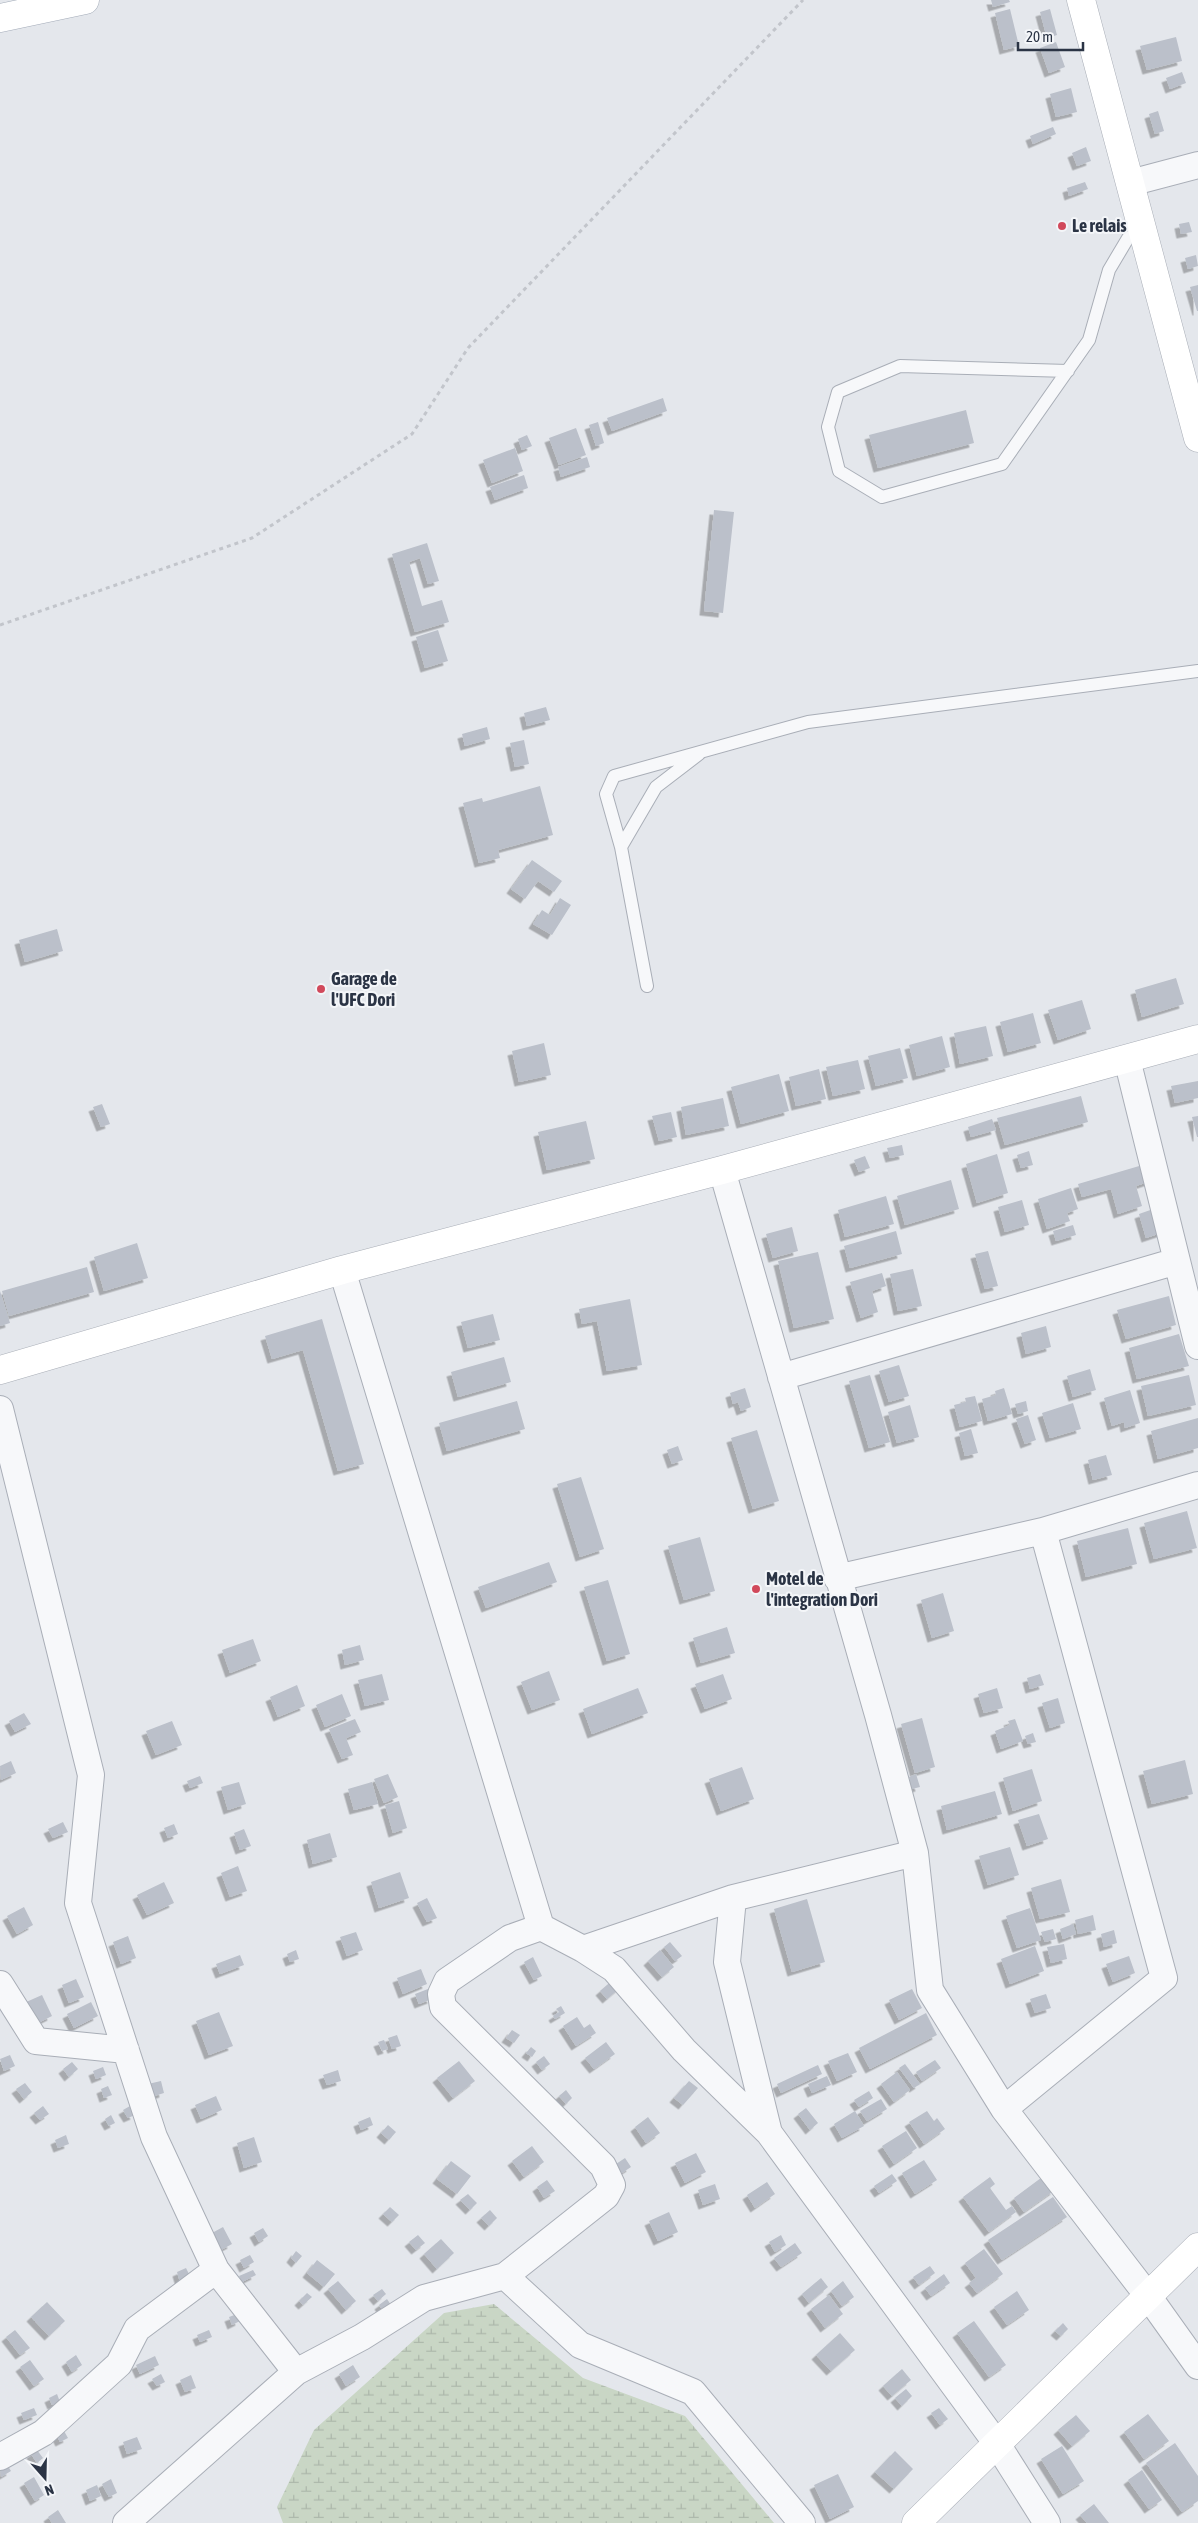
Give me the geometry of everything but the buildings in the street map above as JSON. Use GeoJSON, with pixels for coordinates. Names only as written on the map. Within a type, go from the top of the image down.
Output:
{"type":"FeatureCollection","features":[{"type":"Feature","properties":{"kind":"street"},"geometry":{"type":"LineString","coordinates":[[0,18],[85,0]]}},
{"type":"Feature","properties":{"kind":"street"},"geometry":{"type":"LineString","coordinates":[[1081,0],[1144,230],[1198,438]]}},
{"type":"Feature","properties":{"kind":"street"},"geometry":{"type":"LineString","coordinates":[[1130,183],[1198,165]]}},
{"type":"Feature","properties":{"kind":"street"},"geometry":{"type":"LineString","coordinates":[[0,1370],[342,1270],[722,1170],[1198,1040]]}},
{"type":"Feature","properties":{"kind":"street"},"geometry":{"type":"LineString","coordinates":[[1127,1059],[1198,1346]]}},
{"type":"Feature","properties":{"kind":"street"},"geometry":{"type":"LineString","coordinates":[[722,1170],[837,1578],[878,1715],[915,1852],[930,1990],[1004,2109],[1148,2296],[1198,2366]]}},
{"type":"Feature","properties":{"kind":"street"},"geometry":{"type":"LineString","coordinates":[[781,1377],[1177,1261]]}},
{"type":"Feature","properties":{"kind":"street"},"geometry":{"type":"LineString","coordinates":[[342,1270],[541,1927]]}},
{"type":"Feature","properties":{"kind":"street"},"geometry":{"type":"LineString","coordinates":[[0,1409],[92,1775],[78,1903],[154,2137],[216,2270],[296,2372]]}},
{"type":"Feature","properties":{"kind":"street"},"geometry":{"type":"LineString","coordinates":[[837,1578],[1043,1531],[1198,1485]]}},
{"type":"Feature","properties":{"kind":"street"},"geometry":{"type":"LineString","coordinates":[[1004,2109],[1164,1978],[1043,1531]]}},
{"type":"Feature","properties":{"kind":"street"},"geometry":{"type":"LineString","coordinates":[[583,1948],[734,1898],[915,1852]]}},
{"type":"Feature","properties":{"kind":"street"},"geometry":{"type":"LineString","coordinates":[[734,1898],[727,1962],[769,2133]]}},
{"type":"Feature","properties":{"kind":"street"},"geometry":{"type":"LineString","coordinates":[[126,2523],[296,2372],[362,2337],[424,2298],[505,2276],[606,2196],[612,2185],[603,2166],[443,2007],[441,1994],[447,1981],[510,1938],[541,1927],[583,1948],[614,1969],[684,2050],[769,2133],[997,2444],[1047,2523]]}},
{"type":"Feature","properties":{"kind":"street"},"geometry":{"type":"LineString","coordinates":[[0,1984],[36,2041],[126,2050]]}},
{"type":"Feature","properties":{"kind":"street"},"geometry":{"type":"LineString","coordinates":[[916,2523],[1198,2247]]}},
{"type":"Feature","properties":{"kind":"street"},"geometry":{"type":"LineString","coordinates":[[0,2456],[42,2433],[120,2364],[137,2329],[216,2270]]}},
{"type":"Feature","properties":{"kind":"street"},"geometry":{"type":"LineString","coordinates":[[505,2276],[580,2345],[693,2392],[802,2523]]}},
{"type":"Feature","properties":{"kind":"lane"},"geometry":{"type":"LineString","coordinates":[[1068,371],[900,366],[838,392],[828,427],[839,471],[882,497],[1002,464],[1068,371],[1089,340],[1108,270],[1128,238],[1144,230]]}},
{"type":"Feature","properties":{"kind":"lane"},"geometry":{"type":"LineString","coordinates":[[647,986],[621,846],[606,794],[614,776],[808,722],[1198,671]]}},
{"type":"Feature","properties":{"kind":"lane"},"geometry":{"type":"LineString","coordinates":[[621,846],[656,787],[705,750]]}},
{"type":"Feature","properties":{"kind":"path"},"geometry":{"type":"LineString","coordinates":[[0,625],[252,538],[412,434],[468,348],[803,0]]}},
{"type":"Feature","properties":{"kind":"green space"},"geometry":{"type":"Polygon","coordinates":[[[494,2304],[583,2378],[685,2416],[774,2523],[283,2523],[277,2507],[314,2430],[444,2313],[494,2304]]]}},
{"type":"Feature","properties":{"kind":"place","name":"Le relais"},"geometry":{"type":"Point","coordinates":[1062,226]}},
{"type":"Feature","properties":{"kind":"place","name":"Garage de l'UFC Dori"},"geometry":{"type":"Point","coordinates":[321,989]}},
{"type":"Feature","properties":{"kind":"place","name":"Motel de l'integration Dori"},"geometry":{"type":"Point","coordinates":[756,1589]}}]}
